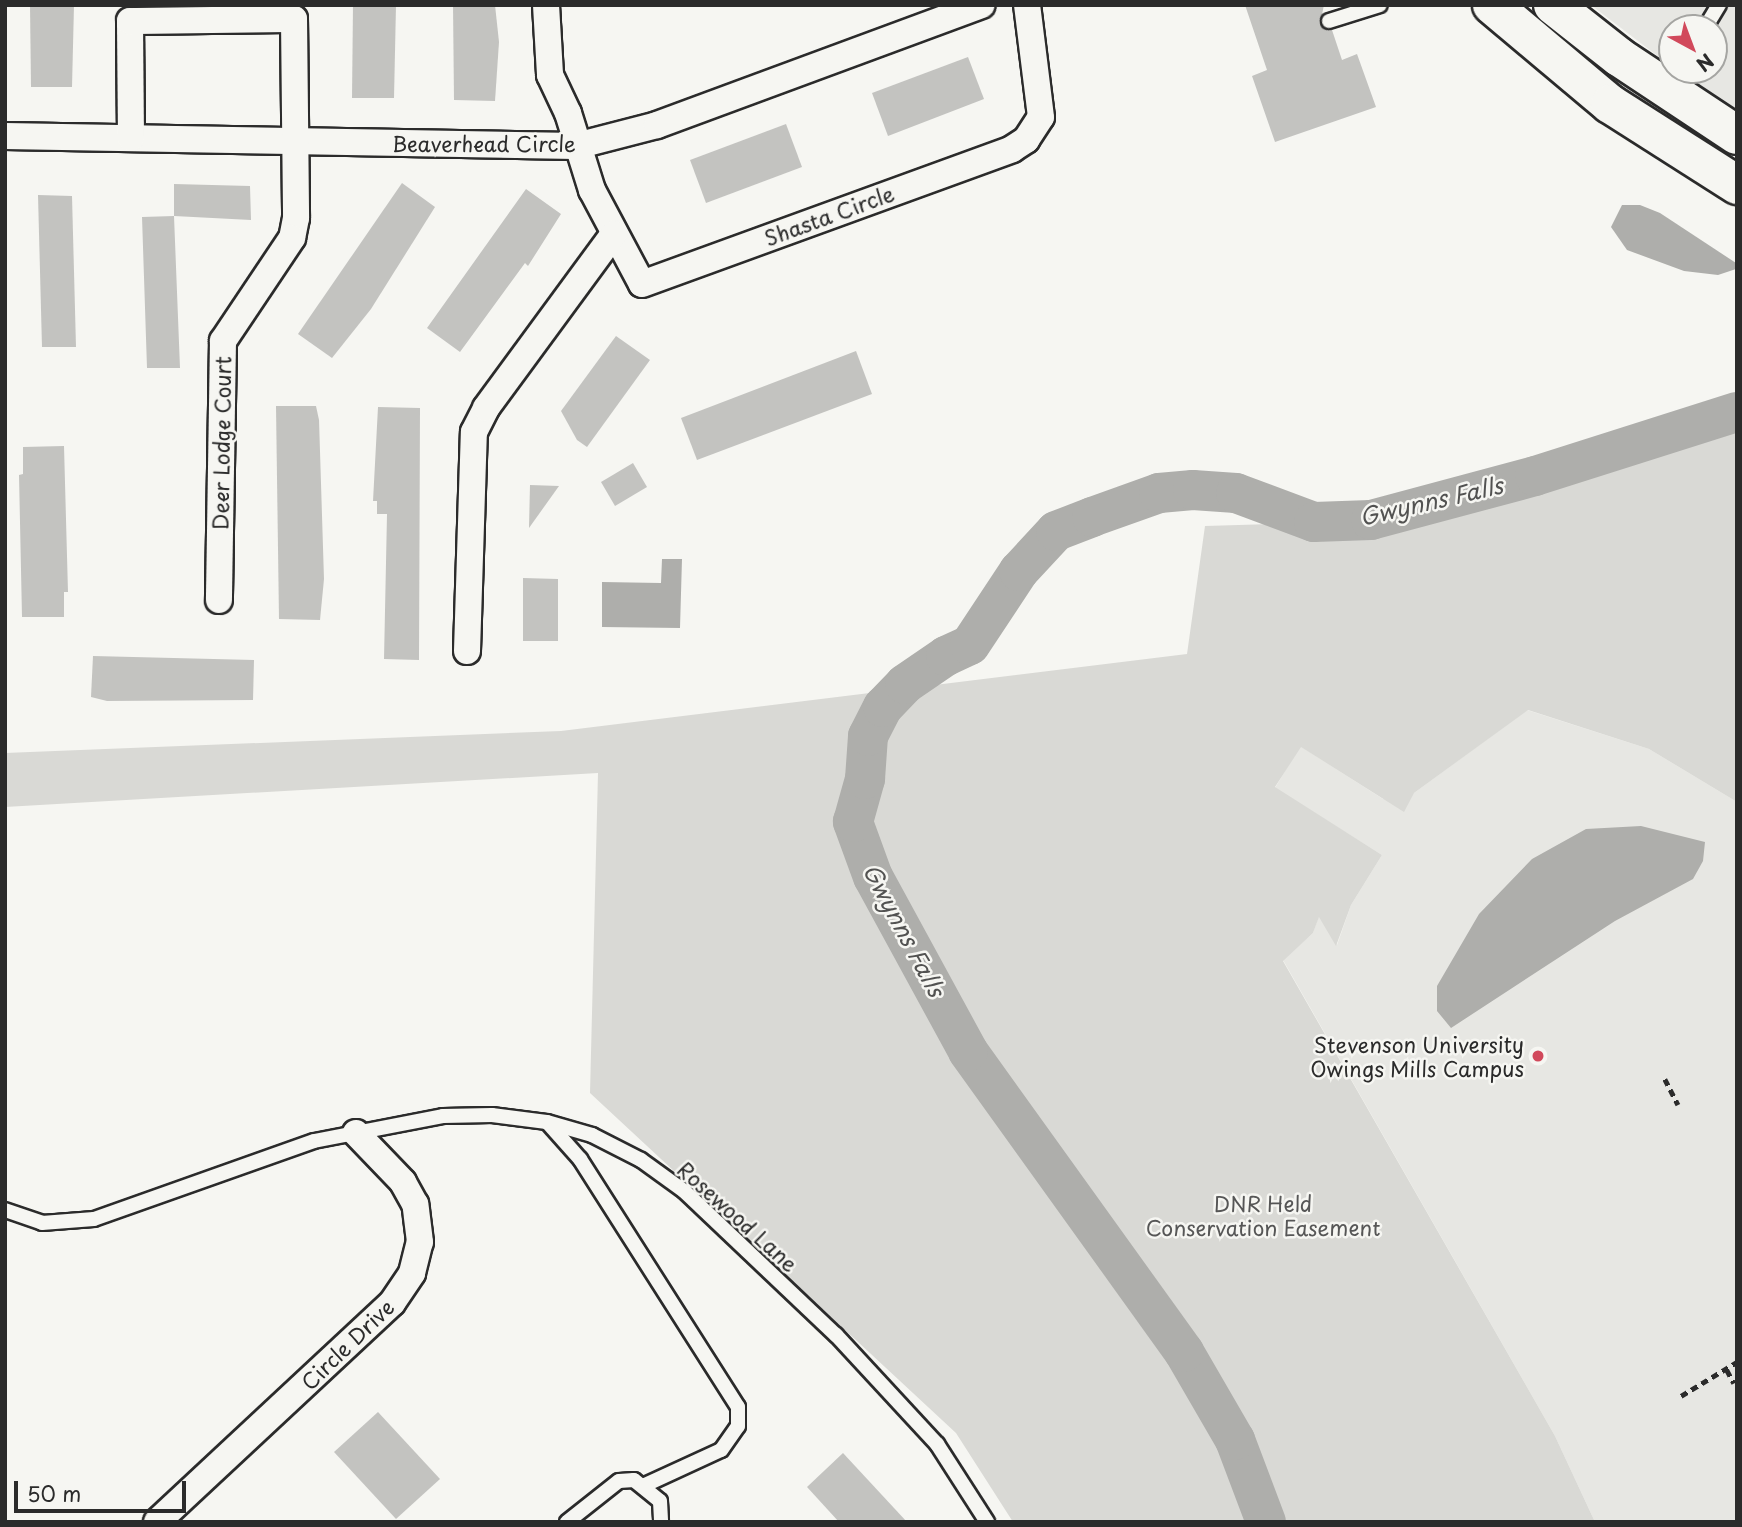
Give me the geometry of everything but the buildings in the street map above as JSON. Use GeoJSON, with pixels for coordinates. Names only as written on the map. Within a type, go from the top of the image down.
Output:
{"type":"FeatureCollection","features":[{"type":"Feature","properties":{"kind":"main road"},"geometry":{"type":"LineString","coordinates":[[1492,5],[1590,90],[1737,185]]}},
{"type":"Feature","properties":{"kind":"main road"},"geometry":{"type":"LineString","coordinates":[[1553,5],[1619,57],[1737,135]]}},
{"type":"Feature","properties":{"kind":"street","name":"Shasta Circle"},"geometry":{"type":"LineString","coordinates":[[546,5],[550,75],[568,113],[576,146],[614,234],[642,284],[1013,149],[1026,141],[1041,117],[1027,5]]}},
{"type":"Feature","properties":{"kind":"street","name":"Beaverhead Circle"},"geometry":{"type":"LineString","coordinates":[[5,136],[576,146],[657,125],[981,5]]}},
{"type":"Feature","properties":{"kind":"street","name":"Deer Lodge Court"},"geometry":{"type":"LineString","coordinates":[[131,138],[130,21],[294,19],[296,218],[292,237],[223,341],[219,600]]}},
{"type":"Feature","properties":{"kind":"street"},"geometry":{"type":"LineString","coordinates":[[467,651],[474,432],[486,408],[614,234]]}},
{"type":"Feature","properties":{"kind":"street","name":"Circle Drive"},"geometry":{"type":"LineString","coordinates":[[157,1522],[392,1303],[412,1273],[421,1242],[415,1204],[403,1182],[356,1133]]}},
{"type":"Feature","properties":{"kind":"lane"},"geometry":{"type":"LineString","coordinates":[[1329,21],[1380,5]]}},
{"type":"Feature","properties":{"kind":"lane","name":"Rosewood Lane"},"geometry":{"type":"LineString","coordinates":[[5,1210],[42,1223],[94,1219],[159,1198],[246,1161],[356,1133],[443,1116],[492,1115],[547,1122],[592,1135],[641,1160],[684,1191],[889,1391],[937,1444],[987,1522]]}},
{"type":"Feature","properties":{"kind":"lane"},"geometry":{"type":"LineString","coordinates":[[547,1122],[580,1159],[738,1407],[738,1426],[722,1450],[645,1485],[619,1480],[567,1522]]}},
{"type":"Feature","properties":{"kind":"lane"},"geometry":{"type":"LineString","coordinates":[[645,1485],[660,1501],[661,1522]]}},
{"type":"Feature","properties":{"kind":"path"},"geometry":{"type":"LineString","coordinates":[[1665,1079],[1678,1105]]}},
{"type":"Feature","properties":{"kind":"path"},"geometry":{"type":"LineString","coordinates":[[1681,1396],[1737,1362]]}},
{"type":"Feature","properties":{"kind":"path"},"geometry":{"type":"LineString","coordinates":[[1727,1370],[1734,1383]]}},
{"type":"Feature","properties":{"kind":"shaded area"},"geometry":{"type":"Polygon","coordinates":[[[1591,5],[1737,5],[1737,109],[1699,84],[1728,84],[1728,14],[1658,14],[1658,56],[1591,5]]]}},
{"type":"Feature","properties":{"kind":"shaded area"},"geometry":{"type":"Polygon","coordinates":[[[1622,205],[1640,205],[1660,213],[1736,263],[1736,269],[1718,275],[1684,271],[1627,250],[1611,227],[1622,205]]]}},
{"type":"Feature","properties":{"kind":"shaded area"},"geometry":{"type":"Polygon","coordinates":[[[662,559],[682,559],[680,628],[602,627],[602,582],[661,583],[662,559]]]}},
{"type":"Feature","properties":{"kind":"shaded area","name":"Stevenson University Owings Mills Campus"},"geometry":{"type":"Polygon","coordinates":[[[1527,710],[1649,749],[1737,802],[1737,1522],[1595,1522],[1555,1436],[1283,960],[1313,933],[1319,916],[1337,945],[1351,905],[1382,855],[1275,788],[1300,746],[1383,799],[1414,793],[1527,710]]]}},
{"type":"Feature","properties":{"kind":"shaded area"},"geometry":{"type":"Polygon","coordinates":[[[1641,826],[1705,842],[1703,861],[1693,879],[1615,921],[1451,1028],[1437,1011],[1437,986],[1479,914],[1532,859],[1586,829],[1641,826]]]}},
{"type":"Feature","properties":{"kind":"green space","name":"DNR Held Conservation Easement"},"geometry":{"type":"Polygon","coordinates":[[[1737,399],[1737,802],[1649,749],[1528,710],[1414,793],[1404,812],[1301,747],[1275,787],[1382,855],[1351,905],[1336,946],[1319,917],[1313,933],[1283,961],[1555,1436],[1595,1522],[1013,1522],[956,1433],[590,1093],[598,773],[5,807],[5,753],[561,731],[1187,654],[1205,526],[1338,522],[1447,507],[1699,419],[1737,399]]]}},
{"type":"Feature","properties":{"kind":"waterway","name":"Gwynns Falls"},"geometry":{"type":"LineString","coordinates":[[1266,1522],[1235,1440],[1184,1352],[968,1051],[873,877],[853,822],[865,779],[868,736],[883,707],[905,684],[946,656],[970,645],[1019,571],[1056,531],[1092,517],[1159,493],[1193,490],[1236,493],[1314,522],[1371,520],[1535,476],[1737,412]]}},
{"type":"Feature","properties":{"kind":"place","name":"Stevenson University Owings Mills Campus"},"geometry":{"type":"Point","coordinates":[1538,1056]}}]}
